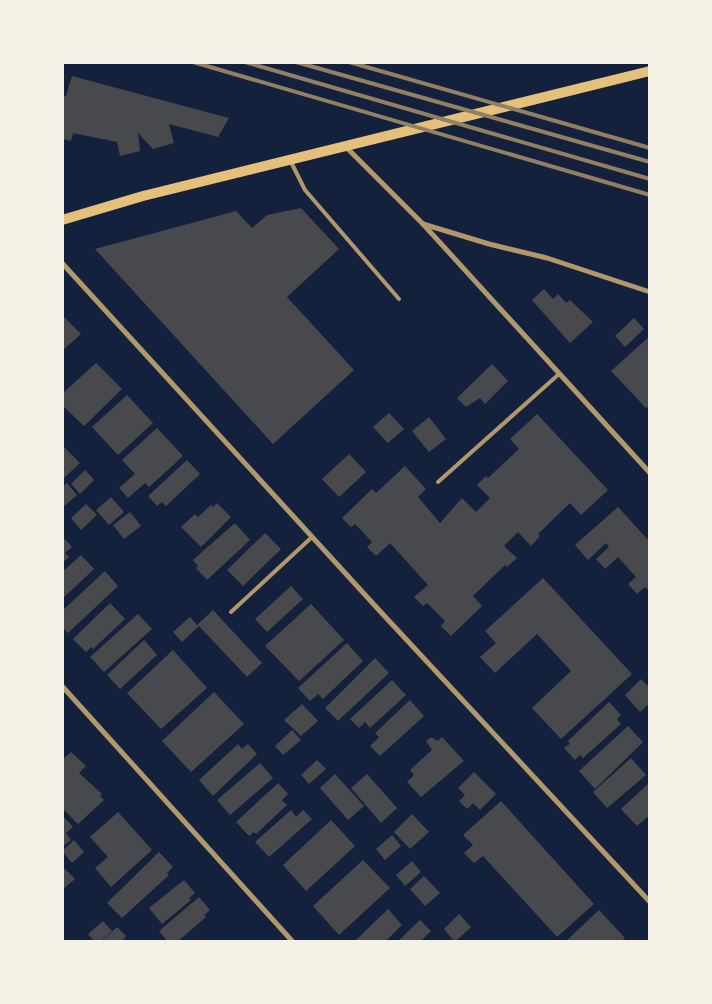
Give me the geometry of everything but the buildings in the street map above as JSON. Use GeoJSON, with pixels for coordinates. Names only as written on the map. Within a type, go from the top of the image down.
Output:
{"type":"FeatureCollection","features":[{"type":"Feature","properties":{"kind":"main road"},"geometry":{"type":"LineString","coordinates":[[62,220],[144,196],[650,70]]}},
{"type":"Feature","properties":{"kind":"street"},"geometry":{"type":"LineString","coordinates":[[344,146],[423,224],[650,473]]}},
{"type":"Feature","properties":{"kind":"street"},"geometry":{"type":"LineString","coordinates":[[423,224],[489,244],[547,258],[650,292]]}},
{"type":"Feature","properties":{"kind":"street"},"geometry":{"type":"LineString","coordinates":[[62,262],[312,537],[650,902]]}},
{"type":"Feature","properties":{"kind":"street"},"geometry":{"type":"LineString","coordinates":[[62,686],[293,942]]}},
{"type":"Feature","properties":{"kind":"lane"},"geometry":{"type":"LineString","coordinates":[[290,160],[305,190],[400,299]]}},
{"type":"Feature","properties":{"kind":"lane"},"geometry":{"type":"LineString","coordinates":[[438,482],[559,374]]}},
{"type":"Feature","properties":{"kind":"lane"},"geometry":{"type":"LineString","coordinates":[[230,612],[312,537]]}},
{"type":"Feature","properties":{"kind":"railway"},"geometry":{"type":"LineString","coordinates":[[193,62],[650,195]]}},
{"type":"Feature","properties":{"kind":"railway"},"geometry":{"type":"LineString","coordinates":[[245,62],[650,179]]}},
{"type":"Feature","properties":{"kind":"railway"},"geometry":{"type":"LineString","coordinates":[[296,62],[650,162]]}},
{"type":"Feature","properties":{"kind":"railway"},"geometry":{"type":"LineString","coordinates":[[349,62],[650,148]]}}]}
